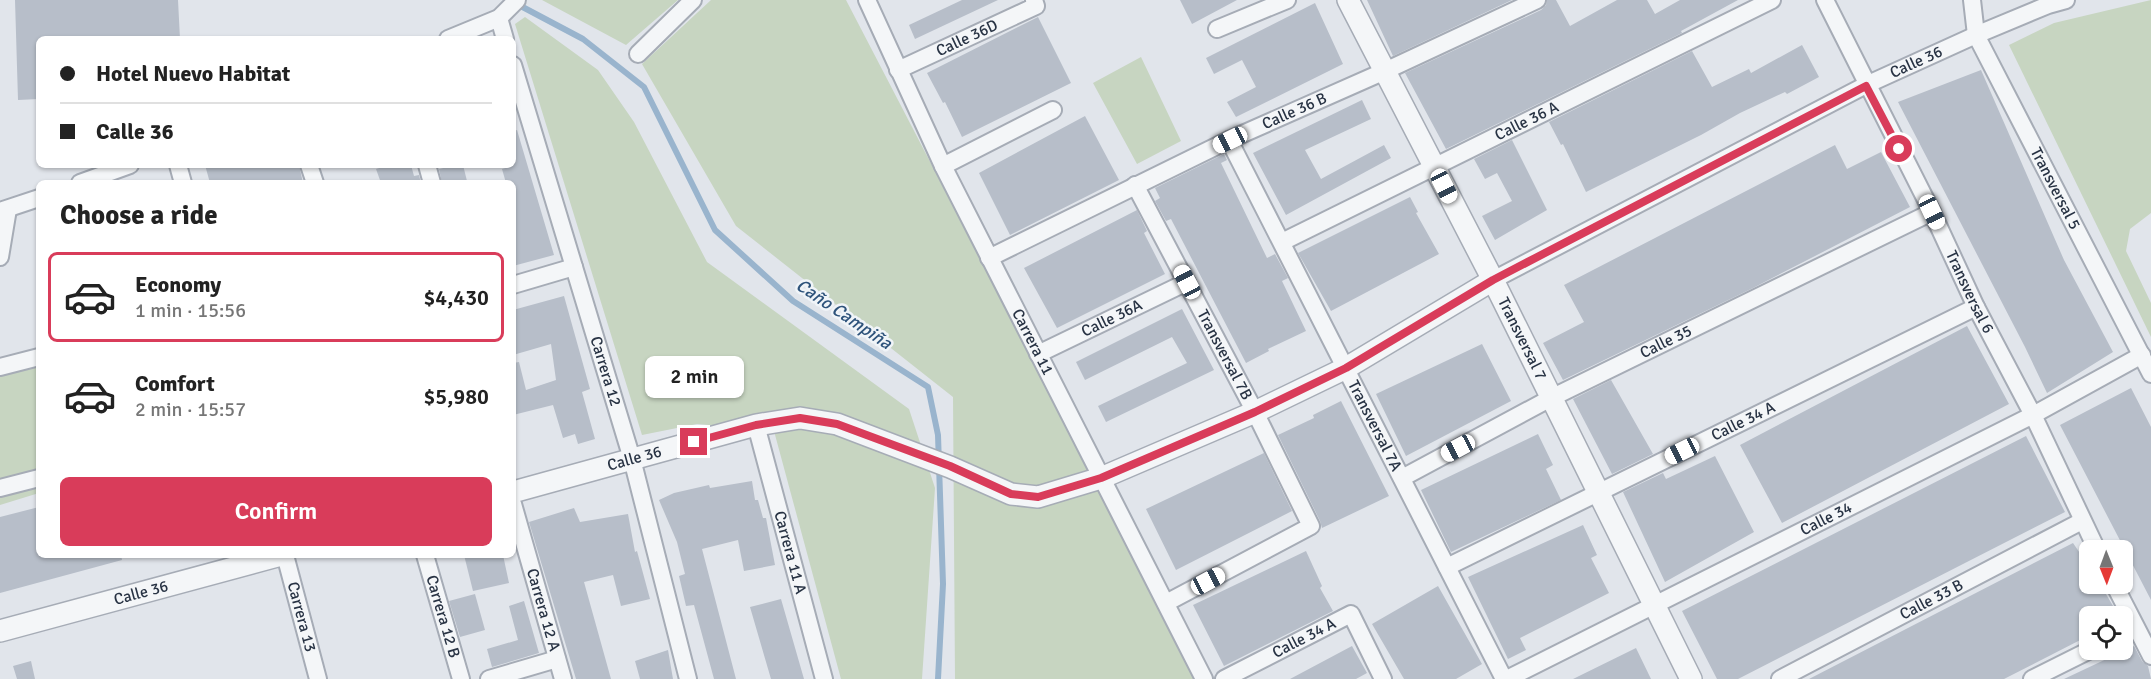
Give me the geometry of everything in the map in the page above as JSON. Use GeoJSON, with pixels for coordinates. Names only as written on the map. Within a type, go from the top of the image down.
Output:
{"type":"FeatureCollection","features":[{"type":"Feature","properties":{"kind":"street"},"geometry":{"type":"LineString","coordinates":[[455,36],[501,16],[517,0]]}},
{"type":"Feature","properties":{"kind":"street"},"geometry":{"type":"LineString","coordinates":[[638,54],[693,0]]}},
{"type":"Feature","properties":{"kind":"street","name":"Carrera 11"},"geometry":{"type":"LineString","coordinates":[[867,0],[943,166],[1204,679]]}},
{"type":"Feature","properties":{"kind":"street"},"geometry":{"type":"LineString","coordinates":[[1217,29],[1287,0]]}},
{"type":"Feature","properties":{"kind":"street","name":"Transversal 7"},"geometry":{"type":"LineString","coordinates":[[1348,0],[1493,280],[1691,679]]}},
{"type":"Feature","properties":{"kind":"street","name":"Calle 36 B"},"geometry":{"type":"LineString","coordinates":[[989,258],[1230,140],[1537,0]]}},
{"type":"Feature","properties":{"kind":"street","name":"Calle 36 A"},"geometry":{"type":"LineString","coordinates":[[1282,242],[1772,0]]}},
{"type":"Feature","properties":{"kind":"street","name":"Transversal 6"},"geometry":{"type":"LineString","coordinates":[[1825,0],[1866,86],[1932,212],[1976,307],[2033,414],[2092,540]]}},
{"type":"Feature","properties":{"kind":"street","name":"Transversal 5"},"geometry":{"type":"LineString","coordinates":[[1972,0],[1976,35],[2151,374]]}},
{"type":"Feature","properties":{"kind":"street","name":"Calle 36"},"geometry":{"type":"LineString","coordinates":[[516,491],[756,425],[800,418],[837,424],[950,466],[1011,494],[1038,497],[1101,478],[1255,412],[1346,368],[1493,280],[1866,86],[1976,35],[2048,5],[2066,0]]}},
{"type":"Feature","properties":{"kind":"street","name":"Calle 36D"},"geometry":{"type":"LineString","coordinates":[[898,70],[1035,3]]}},
{"type":"Feature","properties":{"kind":"street"},"geometry":{"type":"LineString","coordinates":[[501,16],[504,36]]}},
{"type":"Feature","properties":{"kind":"street","name":"Carrera 12"},"geometry":{"type":"LineString","coordinates":[[516,75],[632,459],[688,679]]}},
{"type":"Feature","properties":{"kind":"street"},"geometry":{"type":"LineString","coordinates":[[943,166],[1053,110]]}},
{"type":"Feature","properties":{"kind":"street","name":"Transversal 7A"},"geometry":{"type":"LineString","coordinates":[[1230,140],[1506,679]]}},
{"type":"Feature","properties":{"kind":"street"},"geometry":{"type":"LineString","coordinates":[[88,180],[122,168]]}},
{"type":"Feature","properties":{"kind":"street","name":"Transversal 7B"},"geometry":{"type":"LineString","coordinates":[[1135,186],[1255,412],[1311,526],[1166,603]]}},
{"type":"Feature","properties":{"kind":"street"},"geometry":{"type":"LineString","coordinates":[[0,257],[4,210],[36,199]]}},
{"type":"Feature","properties":{"kind":"street","name":"Calle 35"},"geometry":{"type":"LineString","coordinates":[[1402,478],[1551,398],[1932,212]]}},
{"type":"Feature","properties":{"kind":"street"},"geometry":{"type":"LineString","coordinates":[[516,284],[574,267]]}},
{"type":"Feature","properties":{"kind":"street","name":"Calle 36A"},"geometry":{"type":"LineString","coordinates":[[1038,354],[1187,282]]}},
{"type":"Feature","properties":{"kind":"street","name":"Calle 34 A"},"geometry":{"type":"LineString","coordinates":[[1447,567],[1976,307]]}},
{"type":"Feature","properties":{"kind":"street","name":"Calle 34"},"geometry":{"type":"LineString","coordinates":[[1506,679],[2033,414],[2142,355]]}},
{"type":"Feature","properties":{"kind":"street"},"geometry":{"type":"LineString","coordinates":[[0,367],[36,358]]}},
{"type":"Feature","properties":{"kind":"street","name":"Carrera 11 A"},"geometry":{"type":"LineString","coordinates":[[756,425],[824,679]]}},
{"type":"Feature","properties":{"kind":"street"},"geometry":{"type":"LineString","coordinates":[[0,488],[36,479]]}},
{"type":"Feature","properties":{"kind":"street","name":"Carrera 12 A"},"geometry":{"type":"LineString","coordinates":[[516,515],[563,679]]}},
{"type":"Feature","properties":{"kind":"street","name":"Calle 33 B"},"geometry":{"type":"LineString","coordinates":[[1780,679],[2082,521]]}},
{"type":"Feature","properties":{"kind":"street","name":"Calle 36"},"geometry":{"type":"LineString","coordinates":[[0,632],[272,558]]}},
{"type":"Feature","properties":{"kind":"street","name":"Carrera 13"},"geometry":{"type":"LineString","coordinates":[[284,558],[318,679]]}},
{"type":"Feature","properties":{"kind":"street","name":"Carrera 12 B"},"geometry":{"type":"LineString","coordinates":[[426,558],[461,679]]}},
{"type":"Feature","properties":{"kind":"street","name":"Calle 34 A"},"geometry":{"type":"LineString","coordinates":[[1224,679],[1351,614],[1383,679]]}},
{"type":"Feature","properties":{"kind":"street"},"geometry":{"type":"LineString","coordinates":[[2133,635],[2151,656]]}},
{"type":"Feature","properties":{"kind":"street"},"geometry":{"type":"LineString","coordinates":[[2032,679],[2079,656]]}},
{"type":"Feature","properties":{"kind":"street"},"geometry":{"type":"LineString","coordinates":[[489,679],[557,659]]}},
{"type":"Feature","properties":{"kind":"green space"},"geometry":{"type":"Polygon","coordinates":[[[542,0],[678,0],[626,45],[542,0]]]}},
{"type":"Feature","properties":{"kind":"green space"},"geometry":{"type":"Polygon","coordinates":[[[711,0],[846,0],[1199,679],[955,679],[953,397],[736,226],[642,64],[711,0]]]}},
{"type":"Feature","properties":{"kind":"green space"},"geometry":{"type":"Polygon","coordinates":[[[2151,0],[2151,213],[2130,229],[2126,251],[2151,303],[2151,337],[2009,45],[2054,23],[2151,0]]]}},
{"type":"Feature","properties":{"kind":"green space"},"geometry":{"type":"Polygon","coordinates":[[[525,17],[598,70],[634,122],[707,262],[909,409],[935,488],[922,679],[841,679],[774,431],[697,424],[642,435],[515,24],[525,17]]]}},
{"type":"Feature","properties":{"kind":"green space"},"geometry":{"type":"Polygon","coordinates":[[[1141,57],[1181,141],[1137,164],[1093,83],[1141,57]]]}},
{"type":"Feature","properties":{"kind":"green space"},"geometry":{"type":"Polygon","coordinates":[[[36,368],[36,494],[0,505],[0,376],[36,368]]]}},
{"type":"Feature","properties":{"kind":"building"},"geometry":{"type":"Polygon","coordinates":[[[15,0],[178,0],[180,36],[36,36],[36,99],[18,100],[15,0]]]}},
{"type":"Feature","properties":{"kind":"building"},"geometry":{"type":"Polygon","coordinates":[[[962,0],[998,0],[915,39],[909,25],[962,0]]]}},
{"type":"Feature","properties":{"kind":"building"},"geometry":{"type":"Polygon","coordinates":[[[1180,0],[1237,0],[1192,24],[1180,0]]]}},
{"type":"Feature","properties":{"kind":"building"},"geometry":{"type":"Polygon","coordinates":[[[1367,0],[1512,0],[1393,56],[1367,0]]]}},
{"type":"Feature","properties":{"kind":"building"},"geometry":{"type":"Polygon","coordinates":[[[1547,0],[1556,0],[1570,26],[1617,0],[1647,0],[1655,14],[1680,0],[1738,0],[1681,31],[1682,33],[1446,149],[1405,73],[1541,10],[1547,0]]]}},
{"type":"Feature","properties":{"kind":"building"},"geometry":{"type":"Polygon","coordinates":[[[1315,3],[1343,64],[1236,117],[1227,102],[1256,87],[1242,60],[1214,74],[1206,58],[1315,3]]]}},
{"type":"Feature","properties":{"kind":"building"},"geometry":{"type":"Polygon","coordinates":[[[1038,17],[1071,83],[962,137],[945,102],[943,103],[927,73],[1038,17]]]}},
{"type":"Feature","properties":{"kind":"building"},"geometry":{"type":"Polygon","coordinates":[[[1802,45],[1819,77],[1787,94],[1785,92],[1740,113],[1586,192],[1563,144],[1561,145],[1549,122],[1692,51],[1712,87],[1749,69],[1751,73],[1802,45]]]}},
{"type":"Feature","properties":{"kind":"building"},"geometry":{"type":"Polygon","coordinates":[[[1981,70],[2064,260],[2113,352],[2047,393],[1898,102],[1981,70]]]}},
{"type":"Feature","properties":{"kind":"building"},"geometry":{"type":"Polygon","coordinates":[[[1362,100],[1371,119],[1305,150],[1321,179],[1384,145],[1391,158],[1286,215],[1253,153],[1362,100]]]}},
{"type":"Feature","properties":{"kind":"building"},"geometry":{"type":"Polygon","coordinates":[[[1085,116],[1119,180],[1010,235],[979,173],[1085,116]]]}},
{"type":"Feature","properties":{"kind":"building"},"geometry":{"type":"Polygon","coordinates":[[[516,130],[554,255],[516,265],[516,180],[505,180],[502,169],[516,168],[516,130]]]}},
{"type":"Feature","properties":{"kind":"building"},"geometry":{"type":"Polygon","coordinates":[[[1512,140],[1547,210],[1495,240],[1482,216],[1512,201],[1497,173],[1485,179],[1474,159],[1512,140]]]}},
{"type":"Feature","properties":{"kind":"building"},"geometry":{"type":"Polygon","coordinates":[[[1835,145],[1847,169],[1881,152],[1910,207],[1753,288],[1563,380],[1543,343],[1584,322],[1564,285],[1835,145]]]}},
{"type":"Feature","properties":{"kind":"building"},"geometry":{"type":"Polygon","coordinates":[[[1224,154],[1227,160],[1221,163],[1267,258],[1275,254],[1288,278],[1282,281],[1306,331],[1268,349],[1269,351],[1246,363],[1171,219],[1166,221],[1155,201],[1160,198],[1155,188],[1224,154]]]}},
{"type":"Feature","properties":{"kind":"building"},"geometry":{"type":"Polygon","coordinates":[[[206,168],[300,168],[302,180],[209,180],[206,168]]]}},
{"type":"Feature","properties":{"kind":"building"},"geometry":{"type":"Polygon","coordinates":[[[412,168],[414,176],[419,175],[420,180],[380,180],[376,169],[412,168]]]}},
{"type":"Feature","properties":{"kind":"building"},"geometry":{"type":"Polygon","coordinates":[[[464,168],[467,180],[441,180],[439,169],[464,168]]]}},
{"type":"Feature","properties":{"kind":"building"},"geometry":{"type":"Polygon","coordinates":[[[1410,197],[1418,212],[1416,213],[1439,254],[1331,311],[1298,253],[1410,197]]]}},
{"type":"Feature","properties":{"kind":"building"},"geometry":{"type":"Polygon","coordinates":[[[1137,210],[1147,231],[1144,233],[1165,274],[1057,328],[1024,268],[1137,210]]]}},
{"type":"Feature","properties":{"kind":"building"},"geometry":{"type":"Polygon","coordinates":[[[564,296],[590,389],[582,392],[595,439],[578,444],[575,434],[563,438],[553,405],[516,414],[516,362],[519,362],[526,390],[556,380],[551,344],[516,354],[516,309],[564,296]]]}},
{"type":"Feature","properties":{"kind":"building"},"geometry":{"type":"Polygon","coordinates":[[[1182,309],[1214,370],[1106,422],[1098,406],[1187,363],[1172,337],[1085,380],[1076,362],[1182,309]]]}},
{"type":"Feature","properties":{"kind":"building"},"geometry":{"type":"Polygon","coordinates":[[[1967,326],[2009,404],[1782,523],[1740,445],[1967,326]]]}},
{"type":"Feature","properties":{"kind":"building"},"geometry":{"type":"Polygon","coordinates":[[[1482,344],[1511,401],[1406,456],[1376,394],[1482,344]]]}},
{"type":"Feature","properties":{"kind":"building"},"geometry":{"type":"Polygon","coordinates":[[[1611,380],[1653,454],[1612,474],[1573,399],[1611,380]]]}},
{"type":"Feature","properties":{"kind":"building"},"geometry":{"type":"Polygon","coordinates":[[[2131,388],[2151,427],[2151,600],[2133,565],[2133,540],[2120,540],[2060,425],[2131,388]]]}},
{"type":"Feature","properties":{"kind":"building"},"geometry":{"type":"Polygon","coordinates":[[[1341,401],[1389,496],[1322,528],[1278,435],[1314,418],[1313,415],[1341,401]]]}},
{"type":"Feature","properties":{"kind":"building"},"geometry":{"type":"Polygon","coordinates":[[[1538,434],[1553,465],[1546,469],[1561,500],[1451,552],[1421,490],[1538,434]]]}},
{"type":"Feature","properties":{"kind":"building"},"geometry":{"type":"Polygon","coordinates":[[[2026,436],[2065,512],[1738,679],[1717,679],[1682,611],[2026,436]]]}},
{"type":"Feature","properties":{"kind":"building"},"geometry":{"type":"Polygon","coordinates":[[[1264,453],[1292,511],[1176,570],[1146,509],[1264,453]]]}},
{"type":"Feature","properties":{"kind":"building"},"geometry":{"type":"Polygon","coordinates":[[[1715,456],[1754,532],[1665,582],[1623,492],[1663,473],[1666,479],[1715,456]]]}},
{"type":"Feature","properties":{"kind":"building"},"geometry":{"type":"Polygon","coordinates":[[[752,481],[755,500],[758,500],[763,518],[766,518],[775,565],[744,571],[738,540],[702,549],[736,679],[714,679],[694,605],[686,606],[679,576],[685,574],[677,542],[659,500],[674,493],[709,485],[710,488],[752,481]]]}},
{"type":"Feature","properties":{"kind":"building"},"geometry":{"type":"Polygon","coordinates":[[[36,508],[36,558],[122,558],[122,560],[0,593],[0,517],[36,508]]]}},
{"type":"Feature","properties":{"kind":"building"},"geometry":{"type":"Polygon","coordinates":[[[574,508],[580,522],[628,514],[635,552],[637,551],[650,599],[621,606],[613,575],[584,582],[611,679],[576,679],[529,522],[574,508]]]}},
{"type":"Feature","properties":{"kind":"building"},"geometry":{"type":"Polygon","coordinates":[[[1583,525],[1597,555],[1591,558],[1609,593],[1520,638],[1526,650],[1508,659],[1468,577],[1583,525]]]}},
{"type":"Feature","properties":{"kind":"building"},"geometry":{"type":"Polygon","coordinates":[[[2073,543],[2079,552],[2079,594],[2106,594],[2113,606],[2079,606],[2079,641],[2004,679],[1809,679],[2073,543]]]}},
{"type":"Feature","properties":{"kind":"building"},"geometry":{"type":"Polygon","coordinates":[[[1306,551],[1322,586],[1320,588],[1333,611],[1224,666],[1193,605],[1306,551]]]}},
{"type":"Feature","properties":{"kind":"building"},"geometry":{"type":"Polygon","coordinates":[[[465,558],[504,558],[509,583],[473,591],[465,558]]]}},
{"type":"Feature","properties":{"kind":"building"},"geometry":{"type":"Polygon","coordinates":[[[1438,586],[1482,664],[1456,679],[1404,679],[1372,624],[1438,586]]]}},
{"type":"Feature","properties":{"kind":"building"},"geometry":{"type":"Polygon","coordinates":[[[475,594],[485,630],[460,637],[449,601],[475,594]]]}},
{"type":"Feature","properties":{"kind":"building"},"geometry":{"type":"Polygon","coordinates":[[[781,599],[804,679],[771,679],[750,607],[781,599]]]}},
{"type":"Feature","properties":{"kind":"building"},"geometry":{"type":"Polygon","coordinates":[[[524,601],[539,653],[492,667],[487,649],[518,640],[509,606],[524,601]]]}},
{"type":"Feature","properties":{"kind":"building"},"geometry":{"type":"Polygon","coordinates":[[[1352,646],[1367,673],[1356,679],[1290,679],[1352,646]]]}},
{"type":"Feature","properties":{"kind":"building"},"geometry":{"type":"Polygon","coordinates":[[[2133,646],[2148,666],[2151,679],[2064,679],[2104,660],[2133,660],[2133,646]]]}},
{"type":"Feature","properties":{"kind":"building"},"geometry":{"type":"Polygon","coordinates":[[[1636,648],[1651,679],[1573,679],[1636,648]]]}},
{"type":"Feature","properties":{"kind":"building"},"geometry":{"type":"Polygon","coordinates":[[[668,650],[673,679],[640,679],[635,661],[668,650]]]}},
{"type":"Feature","properties":{"kind":"building"},"geometry":{"type":"Polygon","coordinates":[[[31,661],[35,679],[17,679],[13,666],[31,661]]]}},
{"type":"Feature","properties":{"kind":"waterway","name":"Caño Campiña"},"geometry":{"type":"LineString","coordinates":[[515,3],[583,39],[644,87],[715,230],[793,301],[928,387],[938,435],[943,584],[938,679]]}},
{"type":"Feature","properties":{"kind":"route"},"geometry":{"type":"LineString","coordinates":[[694,442],[756,425],[800,418],[837,424],[950,466],[1011,494],[1038,497],[1101,478],[1255,412],[1346,368],[1493,280],[1866,86],[1899,149]]}}]}
